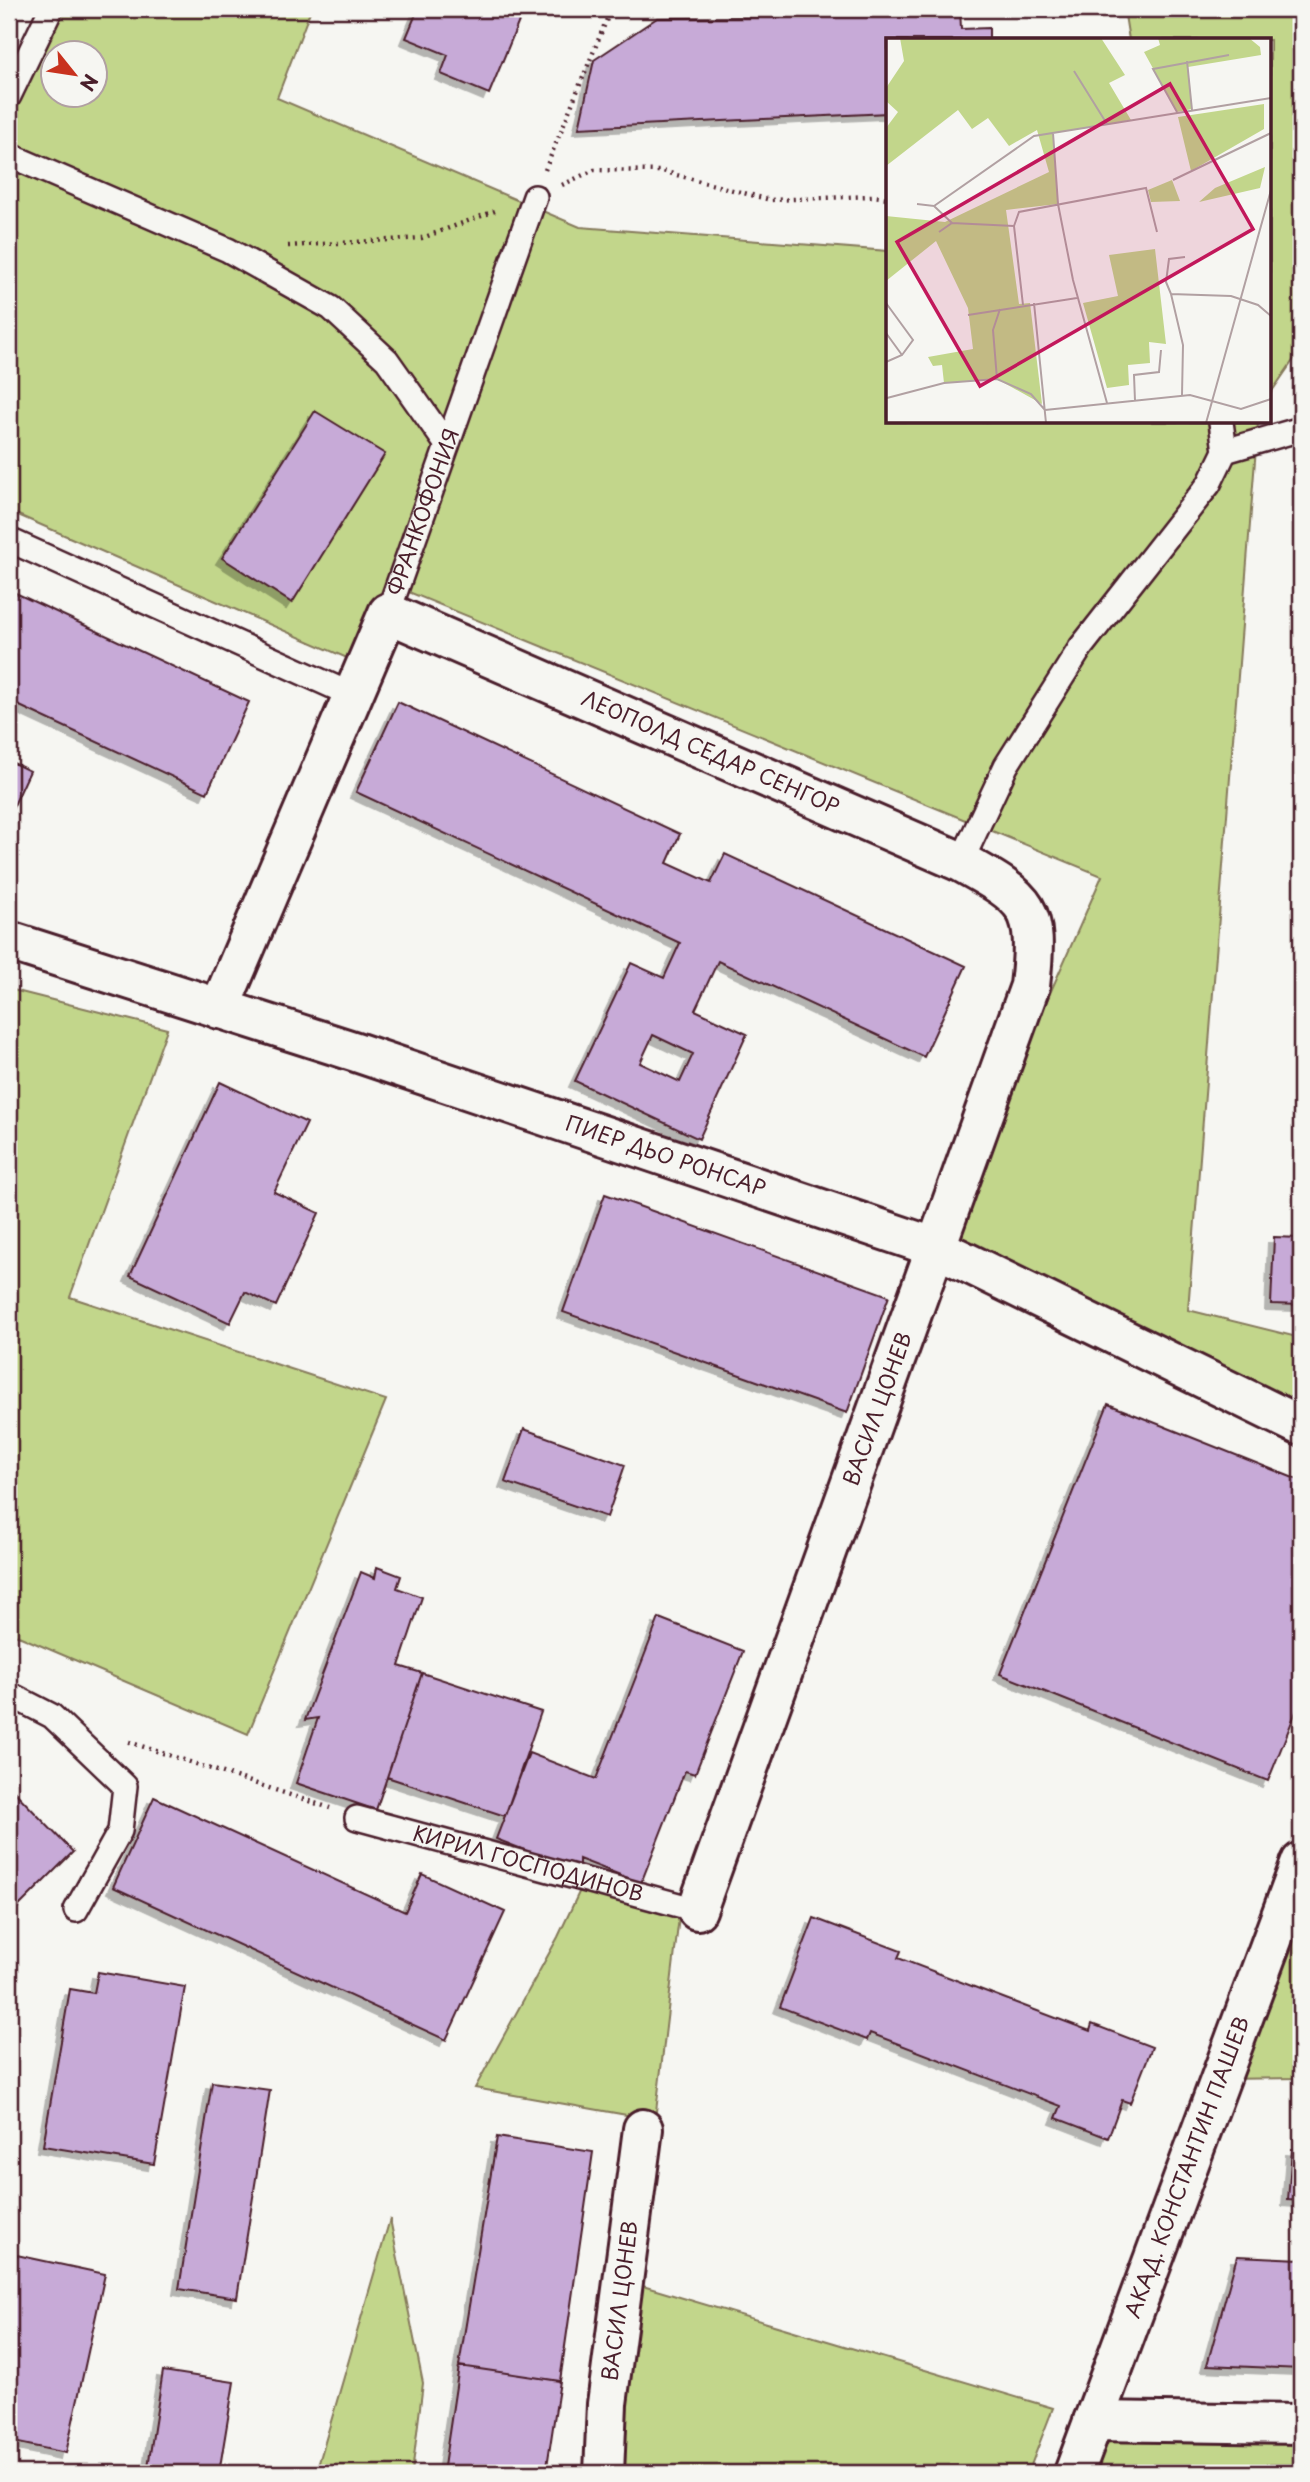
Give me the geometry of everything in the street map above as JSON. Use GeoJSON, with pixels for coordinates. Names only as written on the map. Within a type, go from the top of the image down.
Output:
{"type":"FeatureCollection","features":[{"type":"Feature","properties":{"kind":"street","name":"ФРАНКОФОНИЯ"},"geometry":{"type":"LineString","coordinates":[[219,1009],[388,613]]}},
{"type":"Feature","properties":{"kind":"street","name":"ЛЕОПОЛД СЕДАР СЕНГОР"},"geometry":{"type":"LineString","coordinates":[[388,613],[961,862],[1001,884],[1024,905]]}},
{"type":"Feature","properties":{"kind":"street","name":"ВАСИЛ ЦОНЕВ"},"geometry":{"type":"LineString","coordinates":[[697,1910],[1030,986],[1034,954],[1033,924],[1024,905]]}},
{"type":"Feature","properties":{"kind":"street","name":"ПИЕР ДЬО РОНСАР"},"geometry":{"type":"LineString","coordinates":[[9,941],[369,1056],[937,1248],[1301,1426]]}},
{"type":"Feature","properties":{"kind":"street","name":"АКАД. КОНСТАНТИН ПАШЕВ"},"geometry":{"type":"LineString","coordinates":[[1074,2473],[1294,1899],[1301,1862]]}},
{"type":"Feature","properties":{"kind":"street","name":"ВАСИЛ ЦОНЕВ"},"geometry":{"type":"LineString","coordinates":[[604,2473],[607,2404],[643,2129]]}},
{"type":"Feature","properties":{"kind":"street"},"geometry":{"type":"LineString","coordinates":[[1093,2421],[1301,2424]]}},
{"type":"Feature","properties":{"kind":"lane"},"geometry":{"type":"LineString","coordinates":[[9,96],[51,9]]}},
{"type":"Feature","properties":{"kind":"lane"},"geometry":{"type":"LineString","coordinates":[[9,155],[228,250],[331,308],[387,360],[447,445]]}},
{"type":"Feature","properties":{"kind":"lane","name":"ФРАНКОФОНИЯ"},"geometry":{"type":"LineString","coordinates":[[388,613],[535,197]]}},
{"type":"Feature","properties":{"kind":"lane"},"geometry":{"type":"LineString","coordinates":[[961,862],[1006,766],[1081,647],[1209,484],[1225,451],[1221,424]]}},
{"type":"Feature","properties":{"kind":"lane"},"geometry":{"type":"LineString","coordinates":[[1225,451],[1301,429]]}},
{"type":"Feature","properties":{"kind":"lane"},"geometry":{"type":"LineString","coordinates":[[9,540],[352,695]]}},
{"type":"Feature","properties":{"kind":"lane"},"geometry":{"type":"LineString","coordinates":[[9,1694],[52,1716],[125,1786],[120,1831],[76,1910]]}},
{"type":"Feature","properties":{"kind":"lane","name":"КИРИЛ ГОСПОДИНОВ"},"geometry":{"type":"LineString","coordinates":[[357,1818],[697,1910]]}},
{"type":"Feature","properties":{"kind":"path"},"geometry":{"type":"LineString","coordinates":[[535,197],[611,9]]}},
{"type":"Feature","properties":{"kind":"path"},"geometry":{"type":"LineString","coordinates":[[228,250],[422,238],[535,197],[594,170],[662,171],[771,200],[886,198]]}},
{"type":"Feature","properties":{"kind":"path"},"geometry":{"type":"LineString","coordinates":[[118,1738],[357,1818]]}},
{"type":"Feature","properties":{"kind":"green space"},"geometry":{"type":"Polygon","coordinates":[[[51,9],[311,9],[277,98],[580,227],[886,251],[886,424],[1258,424],[1188,1310],[1301,1338],[1301,1426],[937,1248],[1102,876],[404,590],[370,668],[9,511],[9,96],[51,9]]]}},
{"type":"Feature","properties":{"kind":"green space"},"geometry":{"type":"Polygon","coordinates":[[[1124,9],[1301,9],[1301,349],[1272,391],[1272,38],[1129,38],[1124,9]]]}},
{"type":"Feature","properties":{"kind":"green space"},"geometry":{"type":"Polygon","coordinates":[[[9,989],[167,1029],[70,1297],[386,1400],[248,1734],[9,1632],[9,989]]]}},
{"type":"Feature","properties":{"kind":"green space"},"geometry":{"type":"Polygon","coordinates":[[[1301,1862],[1301,2078],[1220,2079],[1301,1862]]]}},
{"type":"Feature","properties":{"kind":"green space"},"geometry":{"type":"Polygon","coordinates":[[[581,1888],[679,1917],[655,2120],[475,2088],[558,1937],[581,1888]]]}},
{"type":"Feature","properties":{"kind":"green space"},"geometry":{"type":"Polygon","coordinates":[[[390,2219],[423,2383],[412,2473],[316,2473],[390,2219]]]}},
{"type":"Feature","properties":{"kind":"green space"},"geometry":{"type":"Polygon","coordinates":[[[636,2284],[1053,2408],[1028,2473],[620,2473],[636,2284]]]}},
{"type":"Feature","properties":{"kind":"green space"},"geometry":{"type":"Polygon","coordinates":[[[1093,2421],[1301,2424],[1301,2473],[1077,2473],[1093,2421]]]}},
{"type":"Feature","properties":{"kind":"building"},"geometry":{"type":"Polygon","coordinates":[[[418,9],[524,9],[489,94],[441,74],[448,55],[406,38],[418,9]]]}},
{"type":"Feature","properties":{"kind":"building"},"geometry":{"type":"Polygon","coordinates":[[[870,9],[960,9],[961,29],[989,28],[989,38],[886,38],[886,113],[579,128],[594,60],[657,18],[870,16],[870,9]]]}},
{"type":"Feature","properties":{"kind":"building"},"geometry":{"type":"Polygon","coordinates":[[[315,411],[385,454],[292,603],[222,558],[315,411]]]}},
{"type":"Feature","properties":{"kind":"building"},"geometry":{"type":"Polygon","coordinates":[[[9,590],[249,702],[207,793],[9,701],[9,590]]]}},
{"type":"Feature","properties":{"kind":"building"},"geometry":{"type":"Polygon","coordinates":[[[398,702],[680,834],[667,863],[711,883],[725,854],[966,966],[924,1057],[718,961],[695,1010],[747,1034],[699,1139],[575,1081],[631,963],[664,978],[680,943],[356,792],[398,702]],[[653,1035],[640,1063],[680,1082],[693,1054],[653,1035]]]}},
{"type":"Feature","properties":{"kind":"building"},"geometry":{"type":"Polygon","coordinates":[[[9,761],[30,771],[9,816],[9,761]]]}},
{"type":"Feature","properties":{"kind":"building"},"geometry":{"type":"Polygon","coordinates":[[[220,1082],[307,1123],[274,1192],[319,1213],[276,1306],[245,1292],[230,1323],[130,1276],[220,1082]]]}},
{"type":"Feature","properties":{"kind":"building"},"geometry":{"type":"Polygon","coordinates":[[[605,1194],[889,1296],[847,1413],[563,1312],[605,1194]]]}},
{"type":"Feature","properties":{"kind":"building"},"geometry":{"type":"Polygon","coordinates":[[[1274,1237],[1301,1238],[1301,1305],[1271,1304],[1274,1237]]]}},
{"type":"Feature","properties":{"kind":"building"},"geometry":{"type":"Polygon","coordinates":[[[1108,1404],[1301,1481],[1301,1699],[1268,1781],[1000,1674],[1108,1404]]]}},
{"type":"Feature","properties":{"kind":"building"},"geometry":{"type":"Polygon","coordinates":[[[524,1429],[625,1465],[607,1517],[505,1482],[524,1429]]]}},
{"type":"Feature","properties":{"kind":"building"},"geometry":{"type":"Polygon","coordinates":[[[377,1567],[401,1576],[397,1588],[422,1597],[399,1666],[422,1673],[376,1810],[296,1783],[318,1718],[305,1720],[361,1572],[375,1578],[377,1567]]]}},
{"type":"Feature","properties":{"kind":"building"},"geometry":{"type":"Polygon","coordinates":[[[659,1618],[743,1651],[695,1774],[685,1771],[641,1883],[579,1859],[579,1871],[496,1839],[529,1753],[596,1779],[659,1618]]]}},
{"type":"Feature","properties":{"kind":"building"},"geometry":{"type":"Polygon","coordinates":[[[422,1673],[541,1712],[505,1816],[387,1777],[422,1673]]]}},
{"type":"Feature","properties":{"kind":"building"},"geometry":{"type":"Polygon","coordinates":[[[9,1786],[73,1852],[9,1916],[9,1786]]]}},
{"type":"Feature","properties":{"kind":"building"},"geometry":{"type":"Polygon","coordinates":[[[154,1797],[405,1912],[422,1874],[505,1912],[446,2040],[113,1887],[154,1797]]]}},
{"type":"Feature","properties":{"kind":"building"},"geometry":{"type":"Polygon","coordinates":[[[814,1918],[901,1951],[898,1958],[1090,2031],[1092,2024],[1152,2047],[1130,2103],[1122,2100],[1108,2138],[1056,2118],[1061,2106],[870,2033],[867,2040],[780,2007],[814,1918]]]}},
{"type":"Feature","properties":{"kind":"building"},"geometry":{"type":"Polygon","coordinates":[[[98,1972],[185,1987],[154,2164],[43,2146],[70,1989],[94,1993],[98,1972]]]}},
{"type":"Feature","properties":{"kind":"building"},"geometry":{"type":"Polygon","coordinates":[[[212,2082],[270,2090],[237,2298],[179,2289],[212,2082]]]}},
{"type":"Feature","properties":{"kind":"building"},"geometry":{"type":"Polygon","coordinates":[[[497,2137],[593,2152],[560,2381],[459,2366],[497,2137]]]}},
{"type":"Feature","properties":{"kind":"building"},"geometry":{"type":"Polygon","coordinates":[[[1292,2149],[1301,2150],[1301,2201],[1288,2200],[1292,2149]]]}},
{"type":"Feature","properties":{"kind":"building"},"geometry":{"type":"Polygon","coordinates":[[[12,2254],[105,2274],[66,2453],[9,2441],[9,2268],[12,2254]]]}},
{"type":"Feature","properties":{"kind":"building"},"geometry":{"type":"Polygon","coordinates":[[[1237,2256],[1301,2259],[1301,2369],[1207,2365],[1237,2256]]]}},
{"type":"Feature","properties":{"kind":"building"},"geometry":{"type":"Polygon","coordinates":[[[459,2366],[560,2381],[546,2473],[443,2473],[459,2366]]]}},
{"type":"Feature","properties":{"kind":"building"},"geometry":{"type":"Polygon","coordinates":[[[163,2371],[234,2382],[219,2473],[147,2473],[163,2371]]]}}]}
